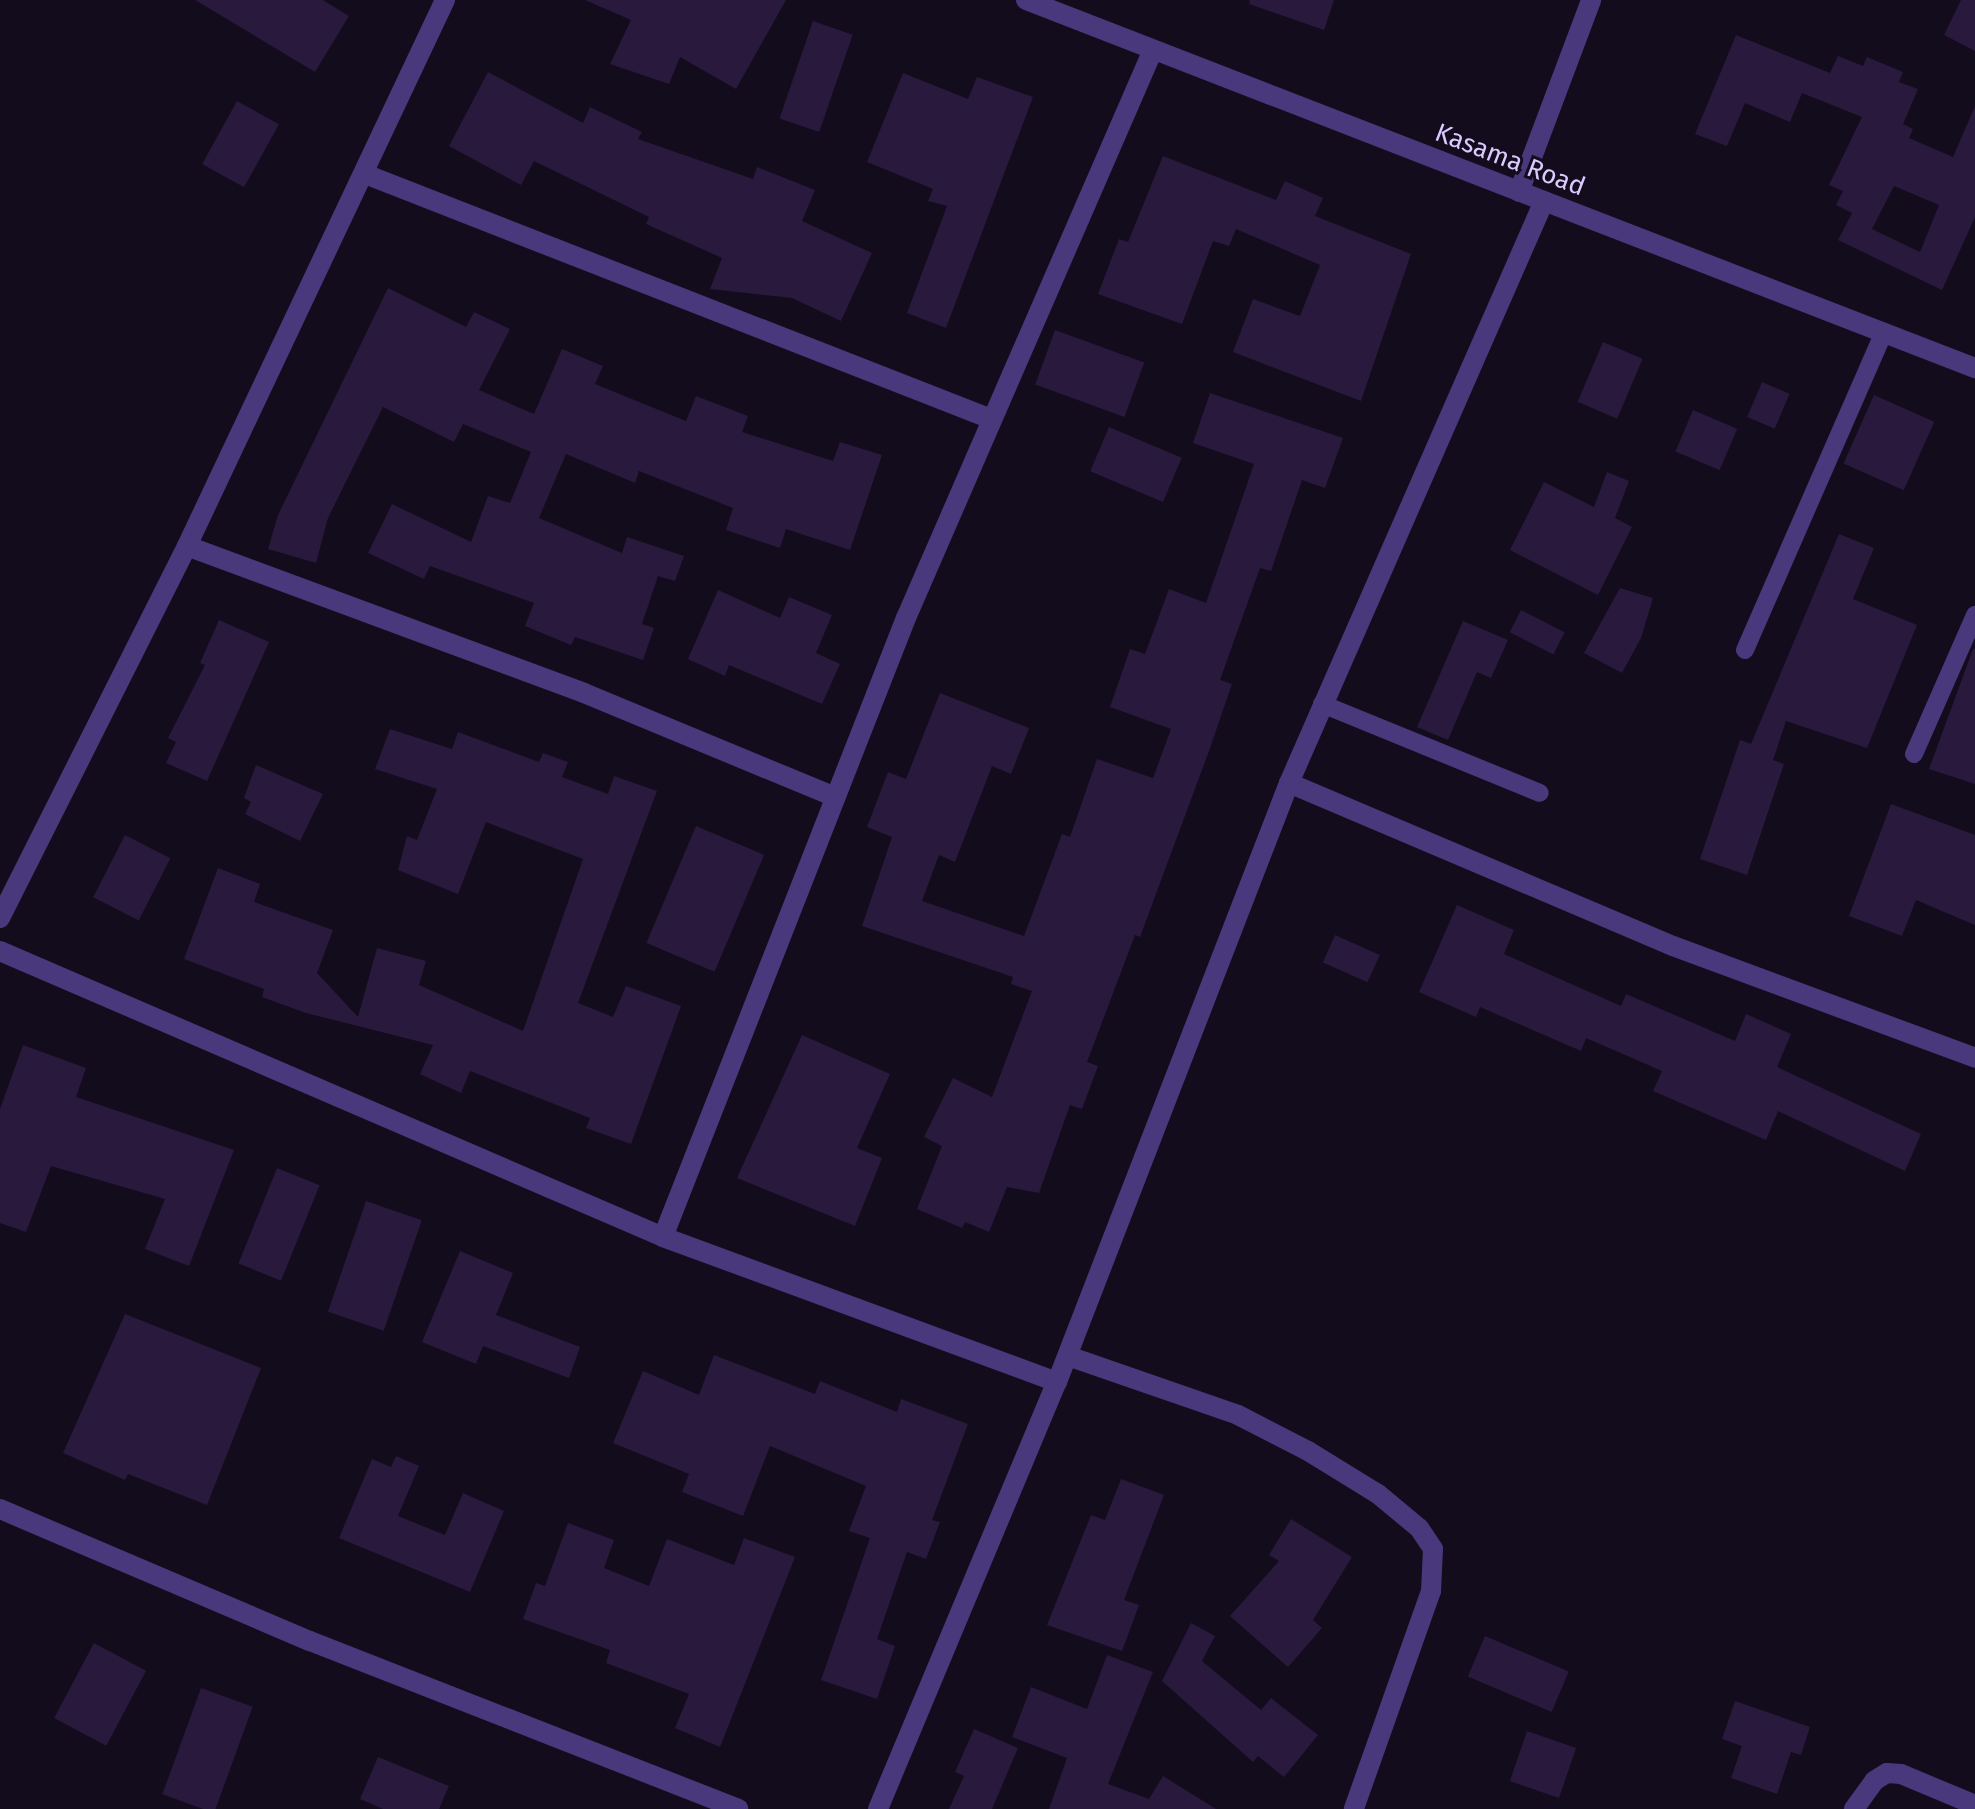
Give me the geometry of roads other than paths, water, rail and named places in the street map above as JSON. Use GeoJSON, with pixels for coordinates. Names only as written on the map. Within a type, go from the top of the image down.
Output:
{"type":"FeatureCollection","features":[{"type":"Feature","properties":{"kind":"street"},"geometry":{"type":"LineString","coordinates":[[0,918],[187,546],[445,0]]}},
{"type":"Feature","properties":{"kind":"street","name":"Kasama Road"},"geometry":{"type":"LineString","coordinates":[[1026,0],[1975,368]]}},
{"type":"Feature","properties":{"kind":"street"},"geometry":{"type":"LineString","coordinates":[[1519,192],[1591,0]]}},
{"type":"Feature","properties":{"kind":"street"},"geometry":{"type":"LineString","coordinates":[[663,1237],[835,797],[991,419],[1153,50]]}},
{"type":"Feature","properties":{"kind":"street"},"geometry":{"type":"LineString","coordinates":[[365,174],[991,419]]}},
{"type":"Feature","properties":{"kind":"street"},"geometry":{"type":"LineString","coordinates":[[878,1809],[1068,1356],[1289,783],[1544,201]]}},
{"type":"Feature","properties":{"kind":"street"},"geometry":{"type":"LineString","coordinates":[[187,546],[584,693],[835,797]]}},
{"type":"Feature","properties":{"kind":"street"},"geometry":{"type":"LineString","coordinates":[[1289,783],[1673,946],[1975,1058]]}},
{"type":"Feature","properties":{"kind":"street"},"geometry":{"type":"LineString","coordinates":[[0,951],[663,1237],[1057,1382]]}},
{"type":"Feature","properties":{"kind":"street"},"geometry":{"type":"LineString","coordinates":[[1068,1356],[1238,1415],[1308,1451],[1378,1494],[1419,1528],[1433,1549],[1431,1591],[1354,1809]]}},
{"type":"Feature","properties":{"kind":"street"},"geometry":{"type":"LineString","coordinates":[[0,1509],[310,1641],[738,1809]]}},
{"type":"Feature","properties":{"kind":"street"},"geometry":{"type":"LineString","coordinates":[[1854,1809],[1874,1781],[1887,1773],[1901,1774],[1975,1805]]}},
{"type":"Feature","properties":{"kind":"lane"},"geometry":{"type":"LineString","coordinates":[[1745,650],[1884,332]]}},
{"type":"Feature","properties":{"kind":"lane"},"geometry":{"type":"LineString","coordinates":[[1914,754],[1975,615]]}},
{"type":"Feature","properties":{"kind":"lane"},"geometry":{"type":"LineString","coordinates":[[1322,704],[1540,793]]}}]}
